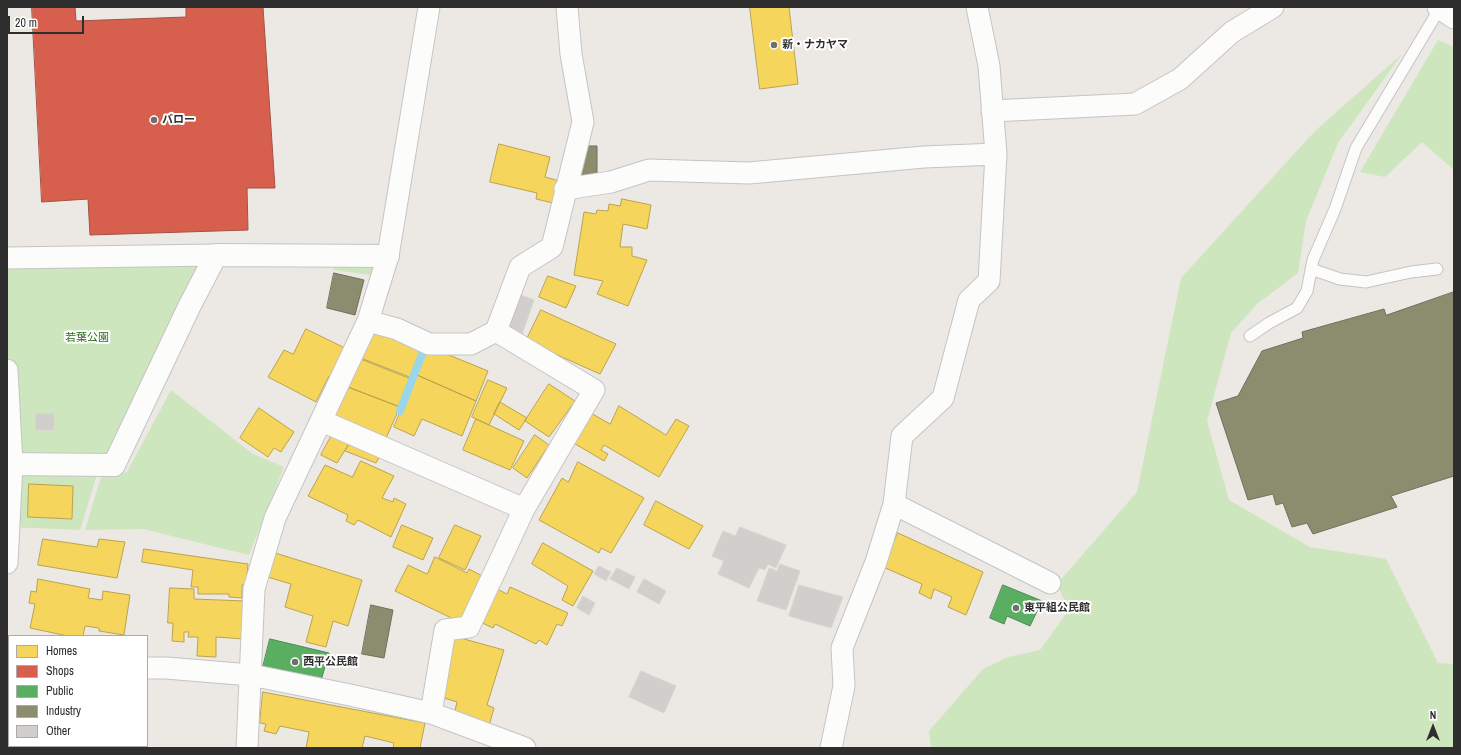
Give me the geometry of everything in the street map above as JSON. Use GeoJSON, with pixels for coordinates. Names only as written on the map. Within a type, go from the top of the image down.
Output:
{"type":"FeatureCollection","features":[{"type":"Feature","properties":{"kind":"street"},"geometry":{"type":"LineString","coordinates":[[247,748],[254,589],[275,518],[368,321],[388,256],[428,7]]}},
{"type":"Feature","properties":{"kind":"street"},"geometry":{"type":"LineString","coordinates":[[368,321],[397,329],[429,344],[470,344],[496,331],[520,267],[552,247],[565,189],[583,122],[571,54],[567,7]]}},
{"type":"Feature","properties":{"kind":"street"},"geometry":{"type":"LineString","coordinates":[[831,748],[844,686],[842,648],[876,562],[894,504],[902,436],[943,398],[969,300],[988,282],[996,154],[988,66],[978,7]]}},
{"type":"Feature","properties":{"kind":"street"},"geometry":{"type":"LineString","coordinates":[[992,111],[1135,104],[1180,79],[1232,32],[1273,7]]}},
{"type":"Feature","properties":{"kind":"street"},"geometry":{"type":"LineString","coordinates":[[565,189],[612,182],[649,170],[749,173],[924,156],[996,154]]}},
{"type":"Feature","properties":{"kind":"street"},"geometry":{"type":"LineString","coordinates":[[7,258],[216,254],[388,256]]}},
{"type":"Feature","properties":{"kind":"street"},"geometry":{"type":"LineString","coordinates":[[10,464],[114,465],[189,307],[216,254]]}},
{"type":"Feature","properties":{"kind":"street"},"geometry":{"type":"LineString","coordinates":[[431,713],[445,630],[470,627],[524,509],[594,390],[496,331]]}},
{"type":"Feature","properties":{"kind":"street"},"geometry":{"type":"LineString","coordinates":[[7,370],[10,464],[7,563]]}},
{"type":"Feature","properties":{"kind":"street"},"geometry":{"type":"LineString","coordinates":[[322,421],[524,509]]}},
{"type":"Feature","properties":{"kind":"street"},"geometry":{"type":"LineString","coordinates":[[894,504],[1050,583]]}},
{"type":"Feature","properties":{"kind":"street"},"geometry":{"type":"LineString","coordinates":[[148,668],[166,668],[251,675],[431,713],[525,748]]}},
{"type":"Feature","properties":{"kind":"lane"},"geometry":{"type":"LineString","coordinates":[[1250,336],[1269,323],[1297,308],[1307,291],[1313,260],[1335,209],[1356,148],[1447,12]]}},
{"type":"Feature","properties":{"kind":"lane"},"geometry":{"type":"LineString","coordinates":[[1312,269],[1340,279],[1366,282],[1411,272],[1437,269]]}},
{"type":"Feature","properties":{"kind":"green space"},"geometry":{"type":"Polygon","coordinates":[[[1438,40],[1454,47],[1454,170],[1422,142],[1385,177],[1360,172],[1438,40]]]}},
{"type":"Feature","properties":{"kind":"green space"},"geometry":{"type":"Polygon","coordinates":[[[1402,54],[1338,143],[1306,221],[1298,273],[1257,304],[1231,333],[1207,421],[1229,500],[1310,547],[1386,559],[1438,663],[1454,664],[1454,748],[931,748],[929,731],[983,669],[1008,657],[1040,650],[1069,610],[1057,584],[1137,492],[1181,278],[1315,131],[1402,54]]]}},
{"type":"Feature","properties":{"kind":"green space","name":"若葉公園"},"geometry":{"type":"Polygon","coordinates":[[[216,255],[114,465],[100,465],[80,530],[9,527],[7,258],[216,255]]]}},
{"type":"Feature","properties":{"kind":"green space"},"geometry":{"type":"Polygon","coordinates":[[[329,255],[388,256],[378,276],[334,270],[329,255]]]}},
{"type":"Feature","properties":{"kind":"green space"},"geometry":{"type":"Polygon","coordinates":[[[171,390],[253,454],[284,467],[249,555],[143,529],[85,530],[101,477],[127,472],[171,390]]]}},
{"type":"Feature","properties":{"kind":"building: Homes","name":"新・ナカヤマ"},"geometry":{"type":"Polygon","coordinates":[[[750,7],[789,7],[798,84],[760,89],[750,7]]]}},
{"type":"Feature","properties":{"kind":"building: Homes"},"geometry":{"type":"Polygon","coordinates":[[[499,144],[550,157],[545,177],[563,182],[557,204],[536,199],[537,193],[490,182],[499,144]]]}},
{"type":"Feature","properties":{"kind":"building: Homes"},"geometry":{"type":"Polygon","coordinates":[[[622,199],[651,205],[647,229],[623,224],[620,247],[632,247],[632,256],[647,260],[628,306],[597,294],[603,281],[574,275],[584,212],[596,214],[597,210],[608,211],[609,204],[620,206],[622,199]]]}},
{"type":"Feature","properties":{"kind":"building: Homes"},"geometry":{"type":"Polygon","coordinates":[[[548,276],[576,286],[566,308],[539,297],[548,276]]]}},
{"type":"Feature","properties":{"kind":"building: Homes"},"geometry":{"type":"Polygon","coordinates":[[[541,310],[616,344],[600,374],[526,341],[541,310]]]}},
{"type":"Feature","properties":{"kind":"building: Homes"},"geometry":{"type":"Polygon","coordinates":[[[368,323],[424,348],[412,378],[353,355],[368,323]]]}},
{"type":"Feature","properties":{"kind":"building: Homes"},"geometry":{"type":"Polygon","coordinates":[[[306,329],[349,350],[334,379],[329,376],[316,402],[268,377],[284,350],[293,354],[306,329]]]}},
{"type":"Feature","properties":{"kind":"building: Homes"},"geometry":{"type":"Polygon","coordinates":[[[427,346],[488,371],[476,401],[417,375],[427,346]]]}},
{"type":"Feature","properties":{"kind":"building: Homes"},"geometry":{"type":"Polygon","coordinates":[[[353,356],[411,379],[400,407],[340,384],[353,356]]]}},
{"type":"Feature","properties":{"kind":"building: Homes"},"geometry":{"type":"Polygon","coordinates":[[[417,375],[476,401],[462,436],[422,419],[414,436],[394,427],[417,375]]]}},
{"type":"Feature","properties":{"kind":"building: Homes"},"geometry":{"type":"Polygon","coordinates":[[[488,380],[507,388],[489,425],[472,417],[488,380]]]}},
{"type":"Feature","properties":{"kind":"building: Homes"},"geometry":{"type":"Polygon","coordinates":[[[340,384],[400,407],[386,438],[325,416],[340,384]]]}},
{"type":"Feature","properties":{"kind":"building: Homes"},"geometry":{"type":"Polygon","coordinates":[[[549,384],[575,401],[549,437],[525,421],[549,384]]]}},
{"type":"Feature","properties":{"kind":"building: Homes"},"geometry":{"type":"Polygon","coordinates":[[[500,402],[527,418],[519,430],[494,414],[500,402]]]}},
{"type":"Feature","properties":{"kind":"building: Homes"},"geometry":{"type":"Polygon","coordinates":[[[619,406],[666,435],[676,419],[689,426],[659,477],[604,445],[601,450],[608,454],[604,461],[572,442],[589,412],[610,424],[619,406]]]}},
{"type":"Feature","properties":{"kind":"building: Homes"},"geometry":{"type":"Polygon","coordinates":[[[259,408],[294,432],[281,452],[274,448],[268,457],[240,438],[259,408]]]}},
{"type":"Feature","properties":{"kind":"building: Homes"},"geometry":{"type":"Polygon","coordinates":[[[476,419],[524,441],[510,470],[463,450],[476,419]]]}},
{"type":"Feature","properties":{"kind":"building: Homes"},"geometry":{"type":"Polygon","coordinates":[[[334,431],[352,439],[337,463],[321,455],[334,431]]]}},
{"type":"Feature","properties":{"kind":"building: Homes"},"geometry":{"type":"Polygon","coordinates":[[[535,435],[549,445],[527,478],[513,468],[535,435]]]}},
{"type":"Feature","properties":{"kind":"building: Homes"},"geometry":{"type":"Polygon","coordinates":[[[352,439],[382,452],[376,463],[345,451],[352,439]]]}},
{"type":"Feature","properties":{"kind":"building: Homes"},"geometry":{"type":"Polygon","coordinates":[[[361,461],[394,476],[382,498],[393,502],[394,498],[406,504],[391,537],[358,520],[354,525],[346,521],[348,515],[308,496],[325,465],[352,477],[361,461]]]}},
{"type":"Feature","properties":{"kind":"building: Homes"},"geometry":{"type":"Polygon","coordinates":[[[578,462],[644,498],[611,553],[601,548],[599,553],[539,520],[562,478],[568,482],[578,462]]]}},
{"type":"Feature","properties":{"kind":"building: Homes"},"geometry":{"type":"Polygon","coordinates":[[[29,484],[73,486],[72,519],[28,517],[29,484]]]}},
{"type":"Feature","properties":{"kind":"building: Homes"},"geometry":{"type":"Polygon","coordinates":[[[656,501],[703,526],[689,549],[644,525],[656,501]]]}},
{"type":"Feature","properties":{"kind":"building: Homes"},"geometry":{"type":"Polygon","coordinates":[[[402,525],[433,538],[423,560],[393,547],[402,525]]]}},
{"type":"Feature","properties":{"kind":"building: Homes"},"geometry":{"type":"Polygon","coordinates":[[[455,525],[481,536],[465,570],[439,558],[455,525]]]}},
{"type":"Feature","properties":{"kind":"building: Homes"},"geometry":{"type":"Polygon","coordinates":[[[898,533],[983,572],[966,615],[948,607],[952,597],[934,589],[931,599],[919,593],[922,584],[883,567],[898,533]]]}},
{"type":"Feature","properties":{"kind":"building: Homes"},"geometry":{"type":"Polygon","coordinates":[[[43,539],[97,547],[99,539],[125,542],[117,578],[38,565],[43,539]]]}},
{"type":"Feature","properties":{"kind":"building: Homes"},"geometry":{"type":"Polygon","coordinates":[[[543,543],[593,571],[573,606],[562,600],[568,586],[532,564],[543,543]]]}},
{"type":"Feature","properties":{"kind":"building: Homes"},"geometry":{"type":"Polygon","coordinates":[[[144,549],[248,564],[246,585],[242,585],[242,598],[229,597],[229,594],[198,594],[198,587],[191,587],[193,570],[142,562],[144,549]]]}},
{"type":"Feature","properties":{"kind":"building: Homes"},"geometry":{"type":"Polygon","coordinates":[[[272,552],[362,580],[348,626],[333,621],[326,647],[306,642],[313,616],[285,607],[291,584],[264,576],[272,552]]]}},
{"type":"Feature","properties":{"kind":"building: Homes"},"geometry":{"type":"Polygon","coordinates":[[[435,557],[467,573],[469,569],[486,578],[464,624],[395,591],[408,565],[427,574],[435,557]]]}},
{"type":"Feature","properties":{"kind":"building: Homes"},"geometry":{"type":"Polygon","coordinates":[[[38,579],[90,589],[88,598],[102,600],[103,591],[130,595],[124,635],[99,631],[99,628],[85,626],[83,635],[63,635],[30,628],[35,604],[29,603],[31,591],[36,592],[38,579]]]}},
{"type":"Feature","properties":{"kind":"building: Homes"},"geometry":{"type":"Polygon","coordinates":[[[493,587],[507,594],[510,587],[568,613],[562,626],[557,624],[547,645],[539,640],[536,644],[495,624],[493,628],[478,621],[493,587]]]}},
{"type":"Feature","properties":{"kind":"building: Homes"},"geometry":{"type":"Polygon","coordinates":[[[170,588],[194,589],[194,599],[245,601],[244,639],[216,637],[216,657],[197,656],[198,637],[188,637],[189,632],[184,632],[184,642],[172,641],[173,623],[168,623],[170,588]]]}},
{"type":"Feature","properties":{"kind":"building: Homes"},"geometry":{"type":"Polygon","coordinates":[[[453,636],[504,650],[487,705],[494,708],[489,726],[454,715],[457,702],[441,697],[453,636]]]}},
{"type":"Feature","properties":{"kind":"building: Homes"},"geometry":{"type":"Polygon","coordinates":[[[263,692],[425,723],[420,748],[393,748],[394,743],[365,736],[362,748],[306,748],[309,732],[280,726],[276,734],[264,731],[266,724],[260,723],[263,692]]]}},
{"type":"Feature","properties":{"kind":"building: Homes"},"geometry":{"type":"Polygon","coordinates":[[[24,747],[74,747],[74,748],[24,747]]]}},
{"type":"Feature","properties":{"kind":"building: Shops","name":"バロー"},"geometry":{"type":"Polygon","coordinates":[[[32,7],[75,7],[76,21],[186,17],[186,7],[263,7],[275,188],[247,188],[248,230],[90,235],[88,199],[42,202],[32,7]]]}},
{"type":"Feature","properties":{"kind":"building: Public","name":"東平組公民館"},"geometry":{"type":"Polygon","coordinates":[[[1003,585],[1042,601],[1030,626],[1007,616],[1004,624],[990,618],[1003,585]]]}},
{"type":"Feature","properties":{"kind":"building: Public","name":"西平公民館"},"geometry":{"type":"Polygon","coordinates":[[[270,639],[329,653],[320,684],[262,671],[270,639]]]}},
{"type":"Feature","properties":{"kind":"building: Industry"},"geometry":{"type":"Polygon","coordinates":[[[580,146],[597,146],[597,179],[579,180],[580,146]]]}},
{"type":"Feature","properties":{"kind":"building: Industry"},"geometry":{"type":"Polygon","coordinates":[[[334,273],[364,280],[355,315],[327,308],[334,273]]]}},
{"type":"Feature","properties":{"kind":"building: Industry"},"geometry":{"type":"Polygon","coordinates":[[[1454,292],[1454,476],[1391,496],[1397,507],[1313,534],[1307,523],[1292,527],[1283,503],[1276,505],[1273,494],[1248,500],[1216,403],[1238,396],[1262,351],[1303,338],[1302,332],[1384,309],[1386,315],[1454,292]]]}},
{"type":"Feature","properties":{"kind":"building: Industry"},"geometry":{"type":"Polygon","coordinates":[[[371,605],[393,610],[384,658],[362,654],[371,605]]]}},
{"type":"Feature","properties":{"kind":"building: Other"},"geometry":{"type":"Polygon","coordinates":[[[518,294],[534,300],[522,334],[505,328],[518,294]]]}},
{"type":"Feature","properties":{"kind":"building: Other"},"geometry":{"type":"Polygon","coordinates":[[[36,413],[54,414],[54,430],[36,430],[36,413]]]}},
{"type":"Feature","properties":{"kind":"building: Other"},"geometry":{"type":"Polygon","coordinates":[[[740,527],[786,545],[776,568],[768,564],[765,570],[759,568],[749,588],[718,574],[724,561],[712,556],[723,531],[735,536],[740,527]]]}},
{"type":"Feature","properties":{"kind":"building: Other"},"geometry":{"type":"Polygon","coordinates":[[[780,564],[800,571],[786,610],[757,601],[769,568],[777,571],[780,564]]]}},
{"type":"Feature","properties":{"kind":"building: Other"},"geometry":{"type":"Polygon","coordinates":[[[599,566],[611,572],[606,581],[594,574],[599,566]]]}},
{"type":"Feature","properties":{"kind":"building: Other"},"geometry":{"type":"Polygon","coordinates":[[[617,568],[635,577],[629,589],[610,579],[617,568]]]}},
{"type":"Feature","properties":{"kind":"building: Other"},"geometry":{"type":"Polygon","coordinates":[[[644,579],[666,591],[659,604],[637,592],[644,579]]]}},
{"type":"Feature","properties":{"kind":"building: Other"},"geometry":{"type":"Polygon","coordinates":[[[799,585],[843,597],[831,628],[789,616],[799,585]]]}},
{"type":"Feature","properties":{"kind":"building: Other"},"geometry":{"type":"Polygon","coordinates":[[[583,596],[595,603],[589,615],[577,608],[583,596]]]}},
{"type":"Feature","properties":{"kind":"building: Other"},"geometry":{"type":"Polygon","coordinates":[[[641,671],[676,686],[664,713],[629,697],[641,671]]]}},
{"type":"Feature","properties":{"kind":"waterway"},"geometry":{"type":"LineString","coordinates":[[400,411],[426,344]]}},
{"type":"Feature","properties":{"kind":"place","name":"新・ナカヤマ"},"geometry":{"type":"Point","coordinates":[774,45]}},
{"type":"Feature","properties":{"kind":"place","name":"バロー"},"geometry":{"type":"Point","coordinates":[154,120]}},
{"type":"Feature","properties":{"kind":"place","name":"東平組公民館"},"geometry":{"type":"Point","coordinates":[1016,608]}},
{"type":"Feature","properties":{"kind":"place","name":"西平公民館"},"geometry":{"type":"Point","coordinates":[295,662]}}]}
